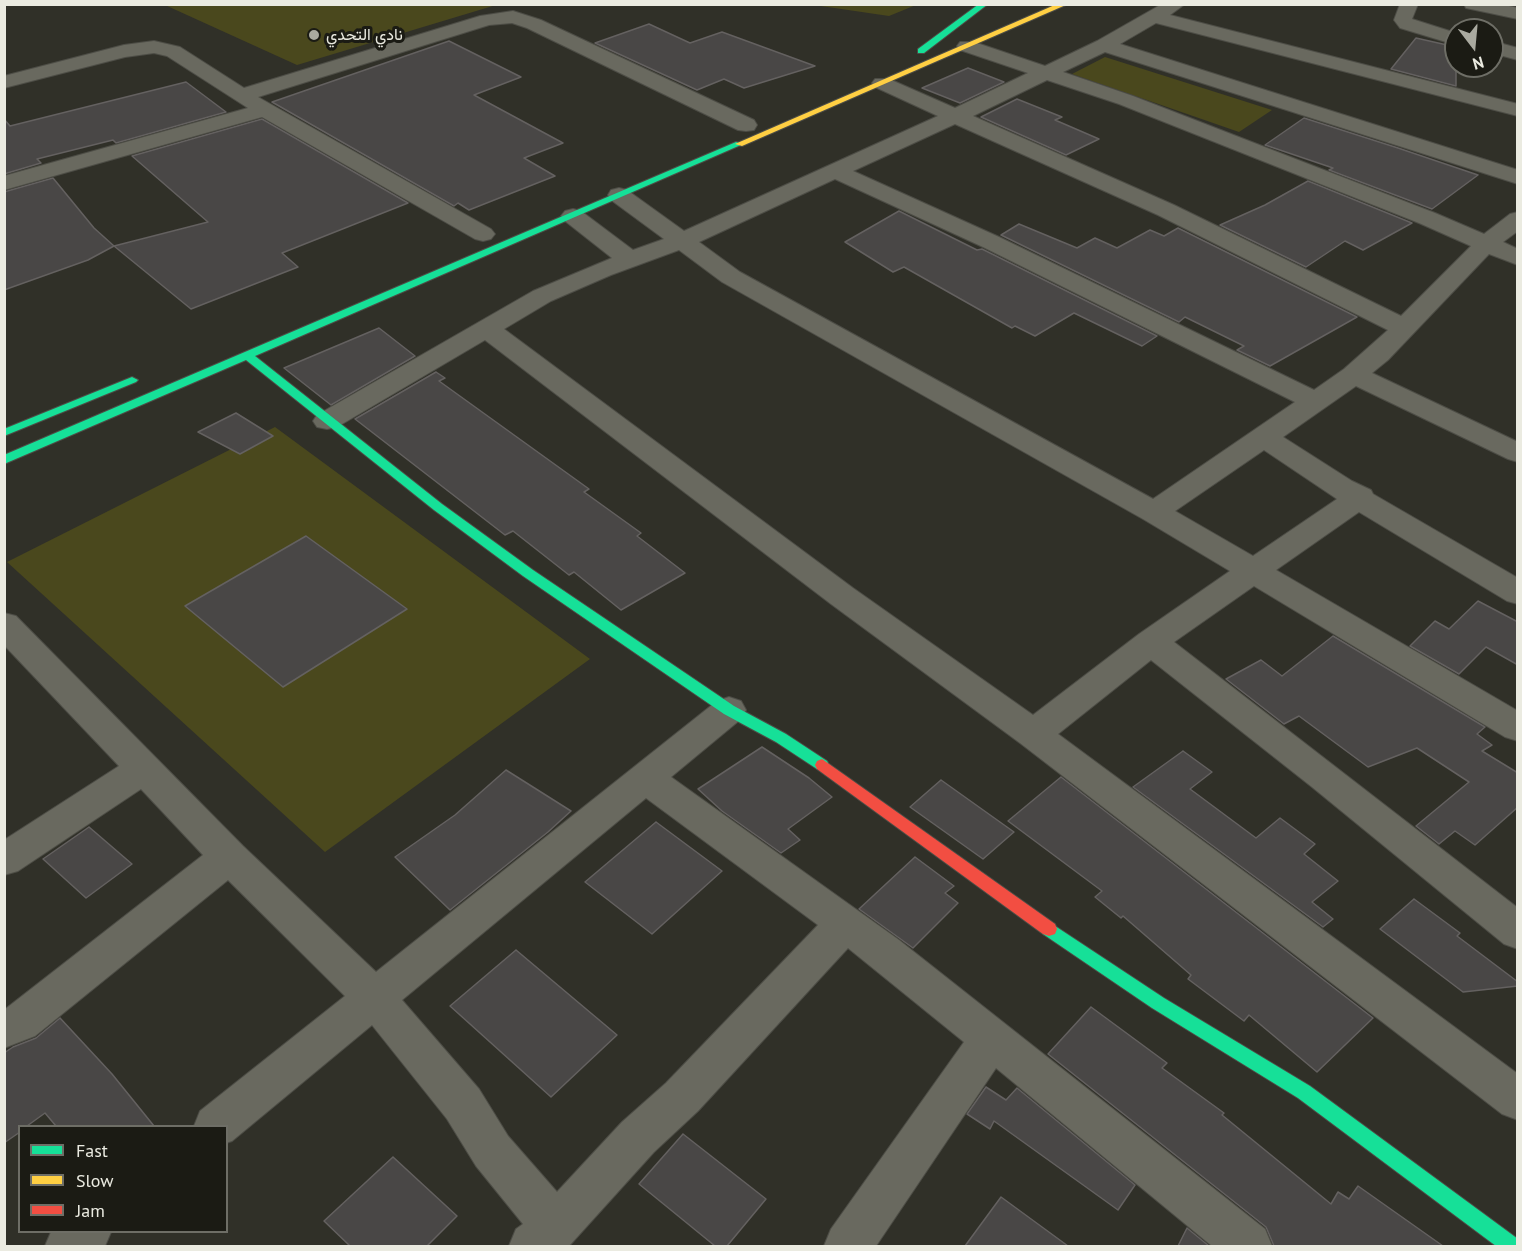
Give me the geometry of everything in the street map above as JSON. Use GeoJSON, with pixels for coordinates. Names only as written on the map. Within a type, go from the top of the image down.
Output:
{"type":"FeatureCollection","features":[{"type":"Feature","properties":{"kind":"main road"},"geometry":{"type":"LineString","coordinates":[[917,54],[986,4]]}},
{"type":"Feature","properties":{"kind":"main road"},"geometry":{"type":"LineString","coordinates":[[810,98],[1034,4]]}},
{"type":"Feature","properties":{"kind":"main road"},"geometry":{"type":"LineString","coordinates":[[4,460],[1065,4]]}},
{"type":"Feature","properties":{"kind":"main road"},"geometry":{"type":"LineString","coordinates":[[948,54],[982,26]]}},
{"type":"Feature","properties":{"kind":"main road"},"geometry":{"type":"LineString","coordinates":[[724,134],[751,123]]}},
{"type":"Feature","properties":{"kind":"main road"},"geometry":{"type":"LineString","coordinates":[[461,243],[488,232]]}},
{"type":"Feature","properties":{"kind":"main road"},"geometry":{"type":"LineString","coordinates":[[247,355],[327,421],[528,573],[729,710],[781,738],[823,766],[998,894],[1158,1003],[1304,1092],[1511,1246]]}},
{"type":"Feature","properties":{"kind":"main road"},"geometry":{"type":"LineString","coordinates":[[4,433],[146,374]]}},
{"type":"Feature","properties":{"kind":"street"},"geometry":{"type":"LineString","coordinates":[[327,421],[542,296],[682,241],[956,116],[1104,45],[1176,4]]}},
{"type":"Feature","properties":{"kind":"street"},"geometry":{"type":"LineString","coordinates":[[1409,4],[1403,16],[1407,24],[1444,35]]}},
{"type":"Feature","properties":{"kind":"street"},"geometry":{"type":"LineString","coordinates":[[1473,4],[1518,14]]}},
{"type":"Feature","properties":{"kind":"street"},"geometry":{"type":"LineString","coordinates":[[242,95],[478,22],[513,17],[534,24],[751,123]]}},
{"type":"Feature","properties":{"kind":"street"},"geometry":{"type":"LineString","coordinates":[[1154,17],[1518,110]]}},
{"type":"Feature","properties":{"kind":"street"},"geometry":{"type":"LineString","coordinates":[[1104,45],[1518,177]]}},
{"type":"Feature","properties":{"kind":"street"},"geometry":{"type":"LineString","coordinates":[[967,46],[1137,105],[1427,218],[1518,258]]}},
{"type":"Feature","properties":{"kind":"street"},"geometry":{"type":"LineString","coordinates":[[4,82],[124,51],[154,47],[173,51],[265,110],[488,232]]}},
{"type":"Feature","properties":{"kind":"street"},"geometry":{"type":"LineString","coordinates":[[882,83],[1166,210],[1404,328]]}},
{"type":"Feature","properties":{"kind":"street"},"geometry":{"type":"LineString","coordinates":[[4,183],[265,110]]}},
{"type":"Feature","properties":{"kind":"street"},"geometry":{"type":"LineString","coordinates":[[835,171],[991,242],[1316,402]]}},
{"type":"Feature","properties":{"kind":"street"},"geometry":{"type":"LineString","coordinates":[[619,195],[731,277],[1154,512],[1518,728]]}},
{"type":"Feature","properties":{"kind":"street"},"geometry":{"type":"LineString","coordinates":[[573,216],[630,260]]}},
{"type":"Feature","properties":{"kind":"street"},"geometry":{"type":"LineString","coordinates":[[1154,512],[1354,375],[1404,328],[1486,244],[1518,219]]}},
{"type":"Feature","properties":{"kind":"street"},"geometry":{"type":"LineString","coordinates":[[486,328],[842,596],[1033,734],[1518,1100]]}},
{"type":"Feature","properties":{"kind":"street"},"geometry":{"type":"LineString","coordinates":[[1354,375],[1518,453]]}},
{"type":"Feature","properties":{"kind":"street"},"geometry":{"type":"LineString","coordinates":[[1263,437],[1518,593]]}},
{"type":"Feature","properties":{"kind":"street"},"geometry":{"type":"LineString","coordinates":[[1033,734],[1151,642],[1360,497]]}},
{"type":"Feature","properties":{"kind":"street"},"geometry":{"type":"LineString","coordinates":[[9,638],[145,768],[230,857],[374,997],[464,1104],[544,1237],[845,924]]}},
{"type":"Feature","properties":{"kind":"street"},"geometry":{"type":"LineString","coordinates":[[1151,642],[1513,919]]}},
{"type":"Feature","properties":{"kind":"street"},"geometry":{"type":"LineString","coordinates":[[217,1125],[729,710]]}},
{"type":"Feature","properties":{"kind":"street"},"geometry":{"type":"LineString","coordinates":[[4,860],[145,768]]}},
{"type":"Feature","properties":{"kind":"street"},"geometry":{"type":"LineString","coordinates":[[645,778],[845,924],[992,1038],[1248,1246]]}},
{"type":"Feature","properties":{"kind":"street"},"geometry":{"type":"LineString","coordinates":[[4,1029],[20,1023],[230,857]]}},
{"type":"Feature","properties":{"kind":"street"},"geometry":{"type":"LineString","coordinates":[[848,1246],[992,1038]]}},
{"type":"Feature","properties":{"kind":"street"},"geometry":{"type":"LineString","coordinates":[[69,1246],[86,1233]]}},
{"type":"Feature","properties":{"kind":"shaded area","name":"نادي التحدي"},"geometry":{"type":"Polygon","coordinates":[[[165,5],[496,5],[297,65],[165,5]]]}},
{"type":"Feature","properties":{"kind":"shaded area"},"geometry":{"type":"Polygon","coordinates":[[[814,5],[916,5],[889,16],[814,5]]]}},
{"type":"Feature","properties":{"kind":"shaded area"},"geometry":{"type":"Polygon","coordinates":[[[1105,57],[1272,110],[1239,132],[1072,74],[1105,57]]]}},
{"type":"Feature","properties":{"kind":"shaded area"},"geometry":{"type":"Polygon","coordinates":[[[275,427],[590,659],[325,852],[7,562],[275,427]]]}},
{"type":"Feature","properties":{"kind":"building"},"geometry":{"type":"Polygon","coordinates":[[[649,24],[690,43],[722,32],[815,66],[744,88],[724,79],[697,90],[595,43],[649,24]]]}},
{"type":"Feature","properties":{"kind":"building"},"geometry":{"type":"Polygon","coordinates":[[[1416,38],[1444,44],[1444,78],[1456,78],[1456,86],[1391,69],[1416,38]]]}},
{"type":"Feature","properties":{"kind":"building"},"geometry":{"type":"Polygon","coordinates":[[[449,41],[521,77],[474,95],[563,143],[524,158],[555,176],[469,210],[458,203],[454,206],[272,102],[449,41]]]}},
{"type":"Feature","properties":{"kind":"building"},"geometry":{"type":"Polygon","coordinates":[[[968,68],[1004,82],[960,103],[922,88],[968,68]]]}},
{"type":"Feature","properties":{"kind":"building"},"geometry":{"type":"Polygon","coordinates":[[[186,82],[226,112],[116,143],[113,140],[37,159],[41,163],[4,174],[4,119],[10,126],[186,82]]]}},
{"type":"Feature","properties":{"kind":"building"},"geometry":{"type":"Polygon","coordinates":[[[1017,99],[1062,117],[1055,120],[1099,139],[1066,155],[981,117],[1017,99]]]}},
{"type":"Feature","properties":{"kind":"building"},"geometry":{"type":"Polygon","coordinates":[[[1304,118],[1478,175],[1432,209],[1329,170],[1333,168],[1265,145],[1304,118]]]}},
{"type":"Feature","properties":{"kind":"building"},"geometry":{"type":"Polygon","coordinates":[[[262,119],[408,203],[282,253],[298,267],[191,309],[114,246],[208,222],[132,156],[262,119]]]}},
{"type":"Feature","properties":{"kind":"building"},"geometry":{"type":"Polygon","coordinates":[[[53,178],[94,228],[114,246],[88,260],[4,290],[4,192],[53,178]]]}},
{"type":"Feature","properties":{"kind":"building"},"geometry":{"type":"Polygon","coordinates":[[[1308,181],[1412,223],[1363,250],[1345,241],[1306,267],[1220,225],[1265,205],[1308,181]]]}},
{"type":"Feature","properties":{"kind":"building"},"geometry":{"type":"Polygon","coordinates":[[[899,211],[977,250],[982,249],[1157,336],[1142,346],[1074,313],[1035,336],[1015,326],[1012,328],[904,267],[893,272],[845,242],[899,211]]]}},
{"type":"Feature","properties":{"kind":"building"},"geometry":{"type":"Polygon","coordinates":[[[1019,224],[1077,248],[1095,238],[1117,248],[1150,230],[1164,236],[1178,228],[1357,317],[1270,366],[1237,350],[1244,346],[1185,317],[1179,322],[1001,235],[1019,224]]]}},
{"type":"Feature","properties":{"kind":"building"},"geometry":{"type":"Polygon","coordinates":[[[379,328],[415,356],[331,405],[284,368],[379,328]]]}},
{"type":"Feature","properties":{"kind":"building"},"geometry":{"type":"Polygon","coordinates":[[[436,372],[445,378],[439,381],[589,489],[584,492],[641,533],[637,536],[685,573],[621,610],[574,572],[569,575],[513,531],[505,535],[355,419],[436,372]]]}},
{"type":"Feature","properties":{"kind":"building"},"geometry":{"type":"Polygon","coordinates":[[[236,413],[273,436],[240,454],[198,432],[236,413]]]}},
{"type":"Feature","properties":{"kind":"building"},"geometry":{"type":"Polygon","coordinates":[[[306,536],[407,609],[283,687],[185,606],[306,536]]]}},
{"type":"Feature","properties":{"kind":"building"},"geometry":{"type":"Polygon","coordinates":[[[1478,601],[1518,622],[1518,665],[1486,647],[1459,674],[1410,646],[1435,621],[1449,629],[1478,601]]]}},
{"type":"Feature","properties":{"kind":"building"},"geometry":{"type":"Polygon","coordinates":[[[1333,636],[1485,727],[1477,734],[1492,745],[1482,751],[1518,773],[1518,807],[1475,845],[1455,831],[1439,844],[1416,826],[1469,782],[1417,748],[1368,767],[1299,716],[1284,724],[1226,679],[1261,660],[1282,676],[1333,636]]]}},
{"type":"Feature","properties":{"kind":"building"},"geometry":{"type":"Polygon","coordinates":[[[762,747],[809,778],[832,797],[788,829],[800,840],[781,853],[722,811],[698,789],[762,747]]]}},
{"type":"Feature","properties":{"kind":"building"},"geometry":{"type":"Polygon","coordinates":[[[1183,751],[1212,772],[1190,789],[1256,838],[1280,818],[1315,844],[1304,854],[1338,881],[1312,902],[1333,919],[1323,927],[1133,787],[1183,751]]]}},
{"type":"Feature","properties":{"kind":"building"},"geometry":{"type":"Polygon","coordinates":[[[506,770],[571,811],[450,910],[395,857],[455,815],[506,770]]]}},
{"type":"Feature","properties":{"kind":"building"},"geometry":{"type":"Polygon","coordinates":[[[1061,777],[1373,1018],[1317,1072],[1249,1015],[1244,1021],[1188,979],[1191,975],[1123,916],[1121,918],[1095,897],[1102,891],[1008,821],[1061,777]]]}},
{"type":"Feature","properties":{"kind":"building"},"geometry":{"type":"Polygon","coordinates":[[[941,780],[1014,832],[983,859],[910,807],[941,780]]]}},
{"type":"Feature","properties":{"kind":"building"},"geometry":{"type":"Polygon","coordinates":[[[656,822],[722,871],[652,934],[585,882],[656,822]]]}},
{"type":"Feature","properties":{"kind":"building"},"geometry":{"type":"Polygon","coordinates":[[[89,827],[132,864],[86,898],[43,859],[89,827]]]}},
{"type":"Feature","properties":{"kind":"building"},"geometry":{"type":"Polygon","coordinates":[[[915,857],[954,886],[945,893],[958,903],[913,948],[859,909],[915,857]]]}},
{"type":"Feature","properties":{"kind":"building"},"geometry":{"type":"Polygon","coordinates":[[[1414,899],[1460,933],[1457,936],[1518,982],[1518,986],[1463,992],[1380,929],[1414,899]]]}},
{"type":"Feature","properties":{"kind":"building"},"geometry":{"type":"Polygon","coordinates":[[[516,950],[617,1035],[551,1097],[450,1006],[516,950]]]}},
{"type":"Feature","properties":{"kind":"building"},"geometry":{"type":"Polygon","coordinates":[[[1091,1007],[1167,1063],[1162,1068],[1224,1113],[1222,1115],[1331,1204],[1338,1192],[1349,1199],[1358,1186],[1443,1246],[1274,1246],[1266,1227],[1048,1054],[1091,1007]]]}},
{"type":"Feature","properties":{"kind":"building"},"geometry":{"type":"Polygon","coordinates":[[[60,1018],[112,1074],[153,1125],[55,1125],[45,1113],[28,1125],[18,1125],[18,1133],[4,1143],[4,1053],[36,1038],[60,1018]]]}},
{"type":"Feature","properties":{"kind":"building"},"geometry":{"type":"Polygon","coordinates":[[[986,1087],[1006,1100],[1017,1088],[1135,1185],[1118,1210],[994,1121],[990,1129],[967,1114],[986,1087]]]}},
{"type":"Feature","properties":{"kind":"building"},"geometry":{"type":"Polygon","coordinates":[[[683,1134],[766,1199],[727,1246],[715,1246],[639,1184],[683,1134]]]}},
{"type":"Feature","properties":{"kind":"building"},"geometry":{"type":"Polygon","coordinates":[[[393,1157],[457,1216],[427,1246],[350,1246],[324,1221],[393,1157]]]}},
{"type":"Feature","properties":{"kind":"building"},"geometry":{"type":"Polygon","coordinates":[[[1001,1197],[1068,1246],[965,1246],[1001,1197]]]}},
{"type":"Feature","properties":{"kind":"building"},"geometry":{"type":"Polygon","coordinates":[[[1187,1228],[1209,1246],[1178,1246],[1187,1228]]]}},
{"type":"Feature","properties":{"kind":"traffic: fast"},"geometry":{"type":"LineString","coordinates":[[921,51],[985,4]]}},
{"type":"Feature","properties":{"kind":"traffic: fast"},"geometry":{"type":"LineString","coordinates":[[4,460],[739,144]]}},
{"type":"Feature","properties":{"kind":"traffic: fast"},"geometry":{"type":"LineString","coordinates":[[247,355],[438,507],[528,573],[729,710],[781,738],[822,765]]}},
{"type":"Feature","properties":{"kind":"traffic: fast"},"geometry":{"type":"LineString","coordinates":[[4,433],[132,380]]}},
{"type":"Feature","properties":{"kind":"traffic: fast"},"geometry":{"type":"LineString","coordinates":[[1049,929],[1158,1003],[1304,1092],[1511,1246]]}},
{"type":"Feature","properties":{"kind":"traffic: slow"},"geometry":{"type":"LineString","coordinates":[[739,144],[1065,4]]}},
{"type":"Feature","properties":{"kind":"traffic: jam"},"geometry":{"type":"LineString","coordinates":[[822,765],[1049,929]]}},
{"type":"Feature","properties":{"kind":"place","name":"نادي التحدي"},"geometry":{"type":"Point","coordinates":[314,35]}}]}
